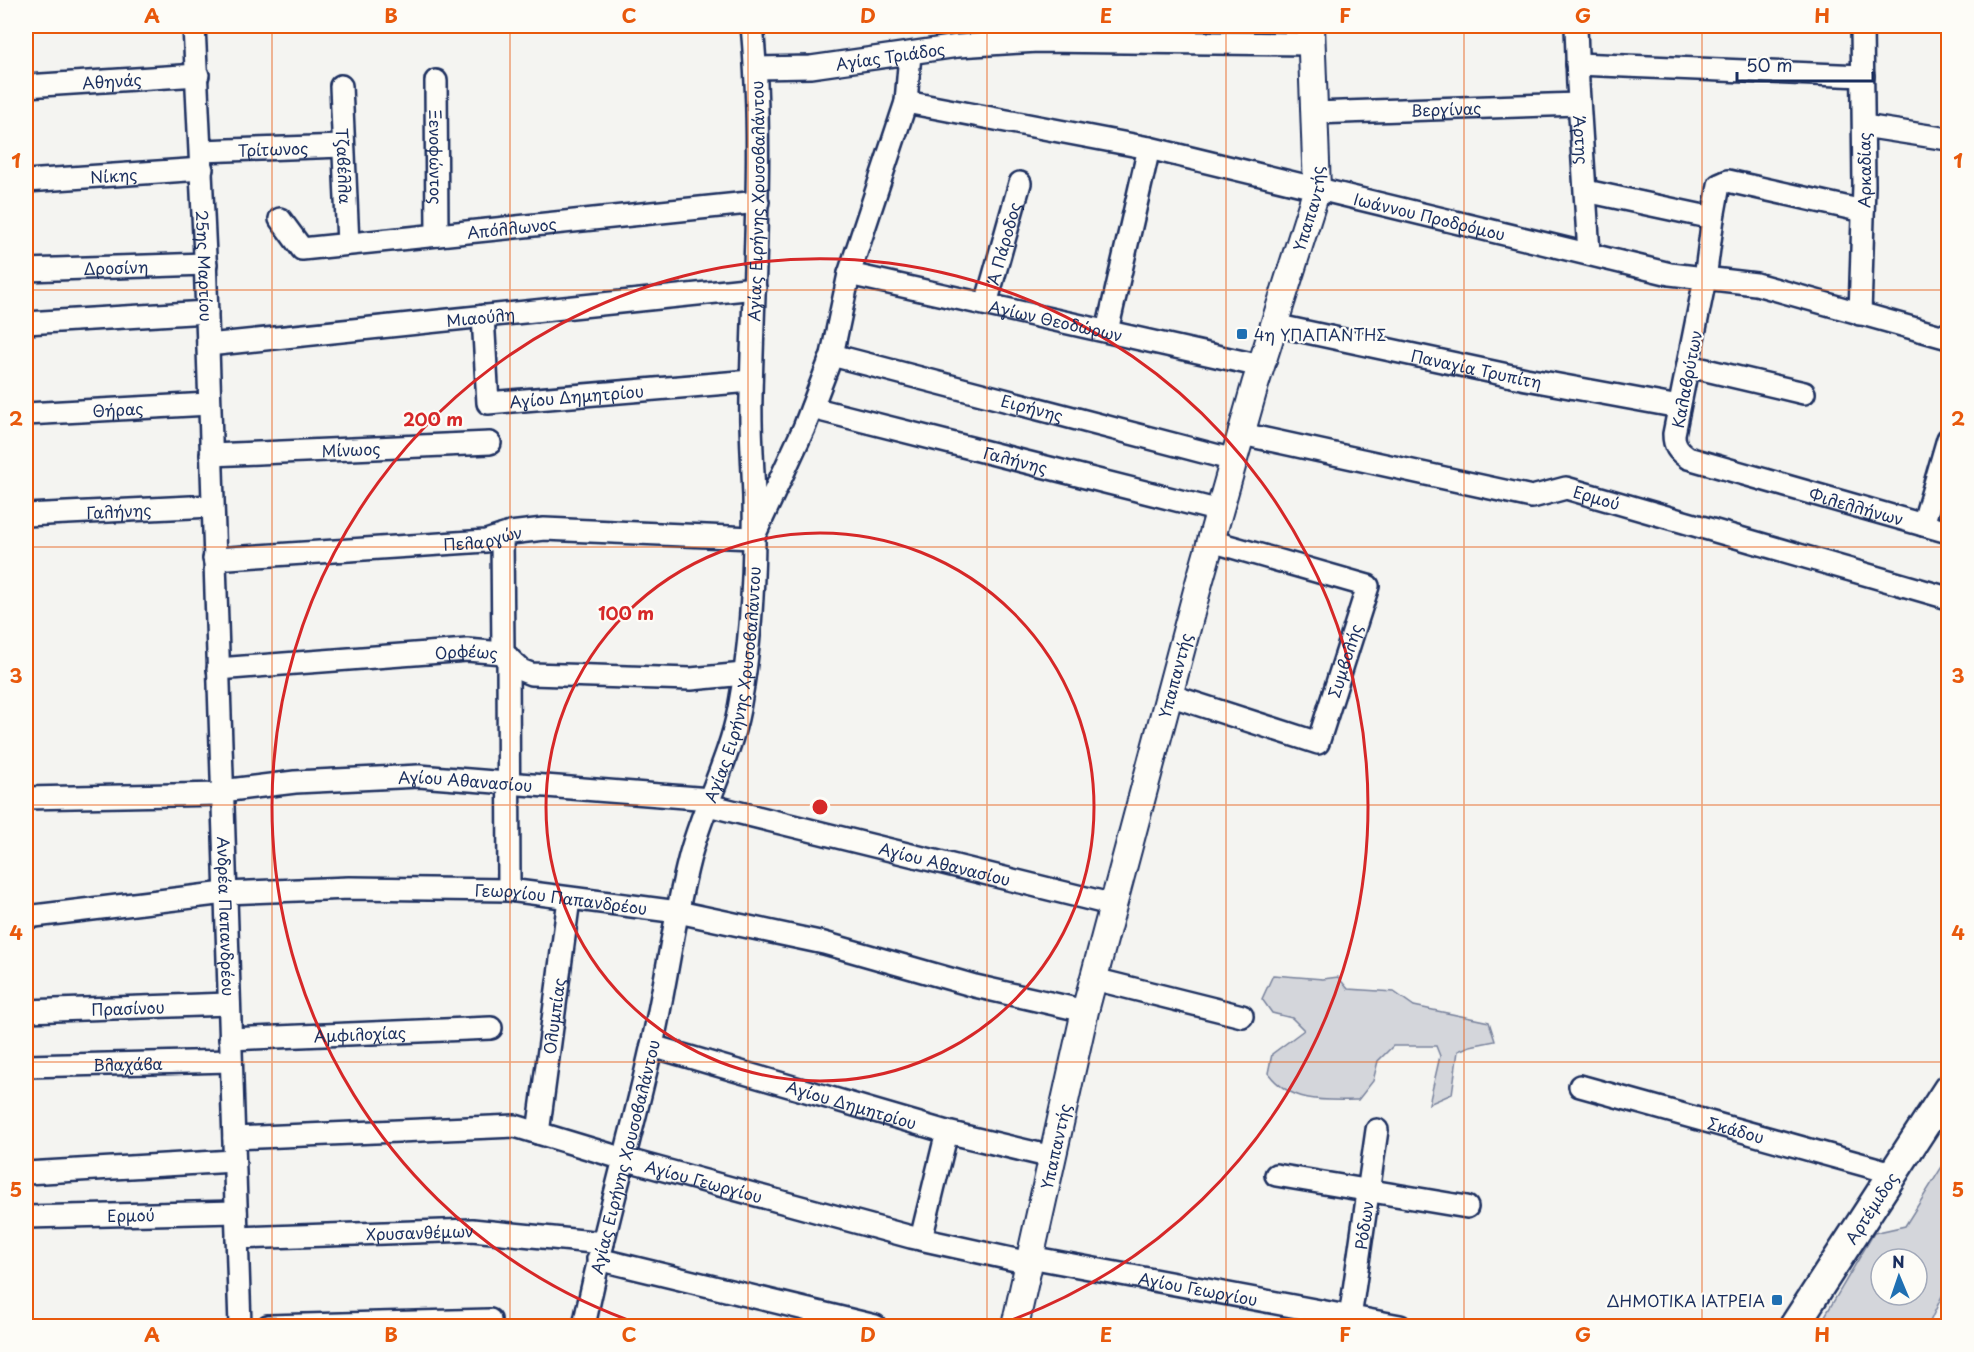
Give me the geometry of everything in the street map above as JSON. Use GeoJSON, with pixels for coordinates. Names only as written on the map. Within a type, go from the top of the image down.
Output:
{"type":"FeatureCollection","features":[{"type":"Feature","properties":{"kind":"main road","name":"Αρτέμιδος"},"geometry":{"type":"LineString","coordinates":[[1794,1326],[1948,1089]]}},
{"type":"Feature","properties":{"kind":"street","name":"25ης Μαρτίου"},"geometry":{"type":"LineString","coordinates":[[194,26],[206,264],[212,506]]}},
{"type":"Feature","properties":{"kind":"street","name":"Αγίας Ειρήνης Χρυσοβαλάντου"},"geometry":{"type":"LineString","coordinates":[[584,1326],[600,1251],[652,1046],[689,858],[738,712],[744,674],[753,538],[751,381],[758,202],[756,68],[752,26]]}},
{"type":"Feature","properties":{"kind":"street","name":"Άρτης"},"geometry":{"type":"LineString","coordinates":[[1576,26],[1589,253]]}},
{"type":"Feature","properties":{"kind":"street","name":"Αρκαδίας"},"geometry":{"type":"LineString","coordinates":[[1860,314],[1864,126],[1862,26]]}},
{"type":"Feature","properties":{"kind":"street","name":"Αγίας Τριάδος"},"geometry":{"type":"LineString","coordinates":[[756,68],[811,66],[958,46],[1038,41],[1311,35]]}},
{"type":"Feature","properties":{"kind":"street","name":"Υπαπαντής"},"geometry":{"type":"LineString","coordinates":[[1015,1326],[1085,1011],[1169,694],[1261,366],[1317,189],[1311,35]]}},
{"type":"Feature","properties":{"kind":"street"},"geometry":{"type":"LineString","coordinates":[[753,538],[812,408],[832,355],[849,274],[906,102],[910,54]]}},
{"type":"Feature","properties":{"kind":"street"},"geometry":{"type":"LineString","coordinates":[[1577,64],[1863,76]]}},
{"type":"Feature","properties":{"kind":"street","name":"Αθηνάς"},"geometry":{"type":"LineString","coordinates":[[26,86],[198,75]]}},
{"type":"Feature","properties":{"kind":"street","name":"Ξενοφώντος"},"geometry":{"type":"LineString","coordinates":[[436,81],[437,235]]}},
{"type":"Feature","properties":{"kind":"street","name":"Τζαβέλλα"},"geometry":{"type":"LineString","coordinates":[[341,86],[348,244]]}},
{"type":"Feature","properties":{"kind":"street","name":"Ιωάννου Προδρόμου"},"geometry":{"type":"LineString","coordinates":[[906,102],[1149,148],[1670,274],[1756,284],[1948,338]]}},
{"type":"Feature","properties":{"kind":"street","name":"Βεργίνας"},"geometry":{"type":"LineString","coordinates":[[1314,113],[1579,104]]}},
{"type":"Feature","properties":{"kind":"street"},"geometry":{"type":"LineString","coordinates":[[1864,126],[1948,139]]}},
{"type":"Feature","properties":{"kind":"street","name":"Τρίτωνος"},"geometry":{"type":"LineString","coordinates":[[201,160],[344,146]]}},
{"type":"Feature","properties":{"kind":"street"},"geometry":{"type":"LineString","coordinates":[[1107,331],[1149,148]]}},
{"type":"Feature","properties":{"kind":"street","name":"Νίκης"},"geometry":{"type":"LineString","coordinates":[[26,181],[201,160]]}},
{"type":"Feature","properties":{"kind":"street","name":"Καλαβρύτων"},"geometry":{"type":"LineString","coordinates":[[1705,461],[1688,458],[1674,444],[1679,407],[1705,279],[1719,185],[1724,181],[1863,211]]}},
{"type":"Feature","properties":{"kind":"street","name":"Α΄ Πάροδος"},"geometry":{"type":"LineString","coordinates":[[986,304],[1020,183]]}},
{"type":"Feature","properties":{"kind":"street"},"geometry":{"type":"LineString","coordinates":[[1586,191],[1713,218]]}},
{"type":"Feature","properties":{"kind":"street","name":"Απόλλωνος"},"geometry":{"type":"LineString","coordinates":[[280,219],[302,249],[758,202]]}},
{"type":"Feature","properties":{"kind":"street","name":"Δροσίνη"},"geometry":{"type":"LineString","coordinates":[[26,270],[206,264]]}},
{"type":"Feature","properties":{"kind":"street","name":"Αγίων Θεοδώρων"},"geometry":{"type":"LineString","coordinates":[[849,274],[1261,366]]}},
{"type":"Feature","properties":{"kind":"street","name":"Μιαούλη"},"geometry":{"type":"LineString","coordinates":[[208,345],[755,288]]}},
{"type":"Feature","properties":{"kind":"street"},"geometry":{"type":"LineString","coordinates":[[26,323],[207,312]]}},
{"type":"Feature","properties":{"kind":"street","name":"Αγίου Δημητρίου"},"geometry":{"type":"LineString","coordinates":[[483,316],[488,403],[751,381]]}},
{"type":"Feature","properties":{"kind":"street","name":"Παναγία Τρυπίτη"},"geometry":{"type":"LineString","coordinates":[[1274,325],[1526,379],[1679,407]]}},
{"type":"Feature","properties":{"kind":"street","name":"Ειρήνης"},"geometry":{"type":"LineString","coordinates":[[832,355],[1234,460]]}},
{"type":"Feature","properties":{"kind":"street"},"geometry":{"type":"LineString","coordinates":[[1689,366],[1804,393]]}},
{"type":"Feature","properties":{"kind":"street","name":"Θήρας"},"geometry":{"type":"LineString","coordinates":[[26,414],[209,404]]}},
{"type":"Feature","properties":{"kind":"street","name":"Γαλήνης"},"geometry":{"type":"LineString","coordinates":[[812,408],[1220,510]]}},
{"type":"Feature","properties":{"kind":"street","name":"Ερμού"},"geometry":{"type":"LineString","coordinates":[[1242,434],[1536,498],[1559,488],[1566,488],[1948,598]]}},
{"type":"Feature","properties":{"kind":"street","name":"Φιλελλήνων"},"geometry":{"type":"LineString","coordinates":[[1705,461],[1923,525],[1948,438]]}},
{"type":"Feature","properties":{"kind":"street","name":"Μίνωος"},"geometry":{"type":"LineString","coordinates":[[211,455],[490,443]]}},
{"type":"Feature","properties":{"kind":"street","name":"Γαλήνης"},"geometry":{"type":"LineString","coordinates":[[26,515],[212,506]]}},
{"type":"Feature","properties":{"kind":"street","name":"Ανδρέα Παπανδρέου"},"geometry":{"type":"LineString","coordinates":[[212,506],[240,1326]]}},
{"type":"Feature","properties":{"kind":"street"},"geometry":{"type":"LineString","coordinates":[[1923,525],[1948,532]]}},
{"type":"Feature","properties":{"kind":"street","name":"Πελαργών"},"geometry":{"type":"LineString","coordinates":[[214,559],[486,541],[544,529],[753,538]]}},
{"type":"Feature","properties":{"kind":"street"},"geometry":{"type":"LineString","coordinates":[[502,536],[509,890]]}},
{"type":"Feature","properties":{"kind":"street","name":"Συμβολής"},"geometry":{"type":"LineString","coordinates":[[1169,694],[1318,743],[1368,586],[1211,541]]}},
{"type":"Feature","properties":{"kind":"street","name":"Ορφέως"},"geometry":{"type":"LineString","coordinates":[[218,669],[467,650],[506,655],[521,670],[531,674],[691,679],[744,674]]}},
{"type":"Feature","properties":{"kind":"street","name":"Αγίου Αθανασίου"},"geometry":{"type":"LineString","coordinates":[[26,798],[222,793],[387,776],[419,776],[709,802],[1114,905]]}},
{"type":"Feature","properties":{"kind":"street","name":"Γεωργίου Παπανδρέου"},"geometry":{"type":"LineString","coordinates":[[26,918],[225,893],[349,888],[509,890],[678,912],[824,943],[975,986],[1085,1011]]}},
{"type":"Feature","properties":{"kind":"street","name":"Ολυμπίας"},"geometry":{"type":"LineString","coordinates":[[538,1132],[569,899]]}},
{"type":"Feature","properties":{"kind":"street"},"geometry":{"type":"LineString","coordinates":[[1094,979],[1242,1016]]}},
{"type":"Feature","properties":{"kind":"street","name":"Πρασίνου"},"geometry":{"type":"LineString","coordinates":[[26,1011],[229,1004]]}},
{"type":"Feature","properties":{"kind":"street","name":"Αμφιλοχίας"},"geometry":{"type":"LineString","coordinates":[[230,1039],[490,1028]]}},
{"type":"Feature","properties":{"kind":"street","name":"Αγίου Δημητρίου"},"geometry":{"type":"LineString","coordinates":[[652,1046],[947,1132],[1052,1157]]}},
{"type":"Feature","properties":{"kind":"street","name":"Βλαχάβα"},"geometry":{"type":"LineString","coordinates":[[26,1066],[231,1060]]}},
{"type":"Feature","properties":{"kind":"street","name":"Σκάδου"},"geometry":{"type":"LineString","coordinates":[[1580,1086],[1893,1173]]}},
{"type":"Feature","properties":{"kind":"street","name":"Αγίου Γεωργίου"},"geometry":{"type":"LineString","coordinates":[[234,1138],[515,1126],[624,1159],[921,1239],[1400,1326]]}},
{"type":"Feature","properties":{"kind":"street","name":"Ρόδων"},"geometry":{"type":"LineString","coordinates":[[1350,1317],[1377,1130]]}},
{"type":"Feature","properties":{"kind":"street"},"geometry":{"type":"LineString","coordinates":[[921,1239],[947,1132]]}},
{"type":"Feature","properties":{"kind":"street"},"geometry":{"type":"LineString","coordinates":[[26,1173],[234,1161]]}},
{"type":"Feature","properties":{"kind":"street"},"geometry":{"type":"LineString","coordinates":[[1276,1175],[1467,1207]]}},
{"type":"Feature","properties":{"kind":"street","name":"Ερμού"},"geometry":{"type":"LineString","coordinates":[[26,1217],[236,1212]]}},
{"type":"Feature","properties":{"kind":"street","name":"Χρυσανθέμων"},"geometry":{"type":"LineString","coordinates":[[237,1238],[472,1230],[600,1251],[875,1326]]}},
{"type":"Feature","properties":{"kind":"street"},"geometry":{"type":"LineString","coordinates":[[268,1326],[490,1320]]}},
{"type":"Feature","properties":{"kind":"shaded area"},"geometry":{"type":"Polygon","coordinates":[[[1273,975],[1323,979],[1338,977],[1348,989],[1394,992],[1414,1006],[1489,1022],[1495,1041],[1458,1051],[1452,1094],[1429,1104],[1440,1056],[1436,1046],[1393,1046],[1378,1061],[1373,1081],[1358,1100],[1320,1100],[1297,1095],[1277,1083],[1268,1073],[1272,1054],[1304,1030],[1292,1018],[1272,1013],[1262,999],[1273,975]]]}},
{"type":"Feature","properties":{"kind":"shaded area"},"geometry":{"type":"Polygon","coordinates":[[[1948,1157],[1948,1283],[1928,1326],[1819,1326],[1874,1233],[1905,1226],[1948,1157]]]}},
{"type":"Feature","properties":{"kind":"place","name":"4η ΥΠΑΠΑΝΤΗΣ"},"geometry":{"type":"Point","coordinates":[1242,334]}},
{"type":"Feature","properties":{"kind":"place","name":"ΔΗΜΟΤΙΚΑ ΙΑΤΡΕΙΑ"},"geometry":{"type":"Point","coordinates":[1777,1300]}}]}
